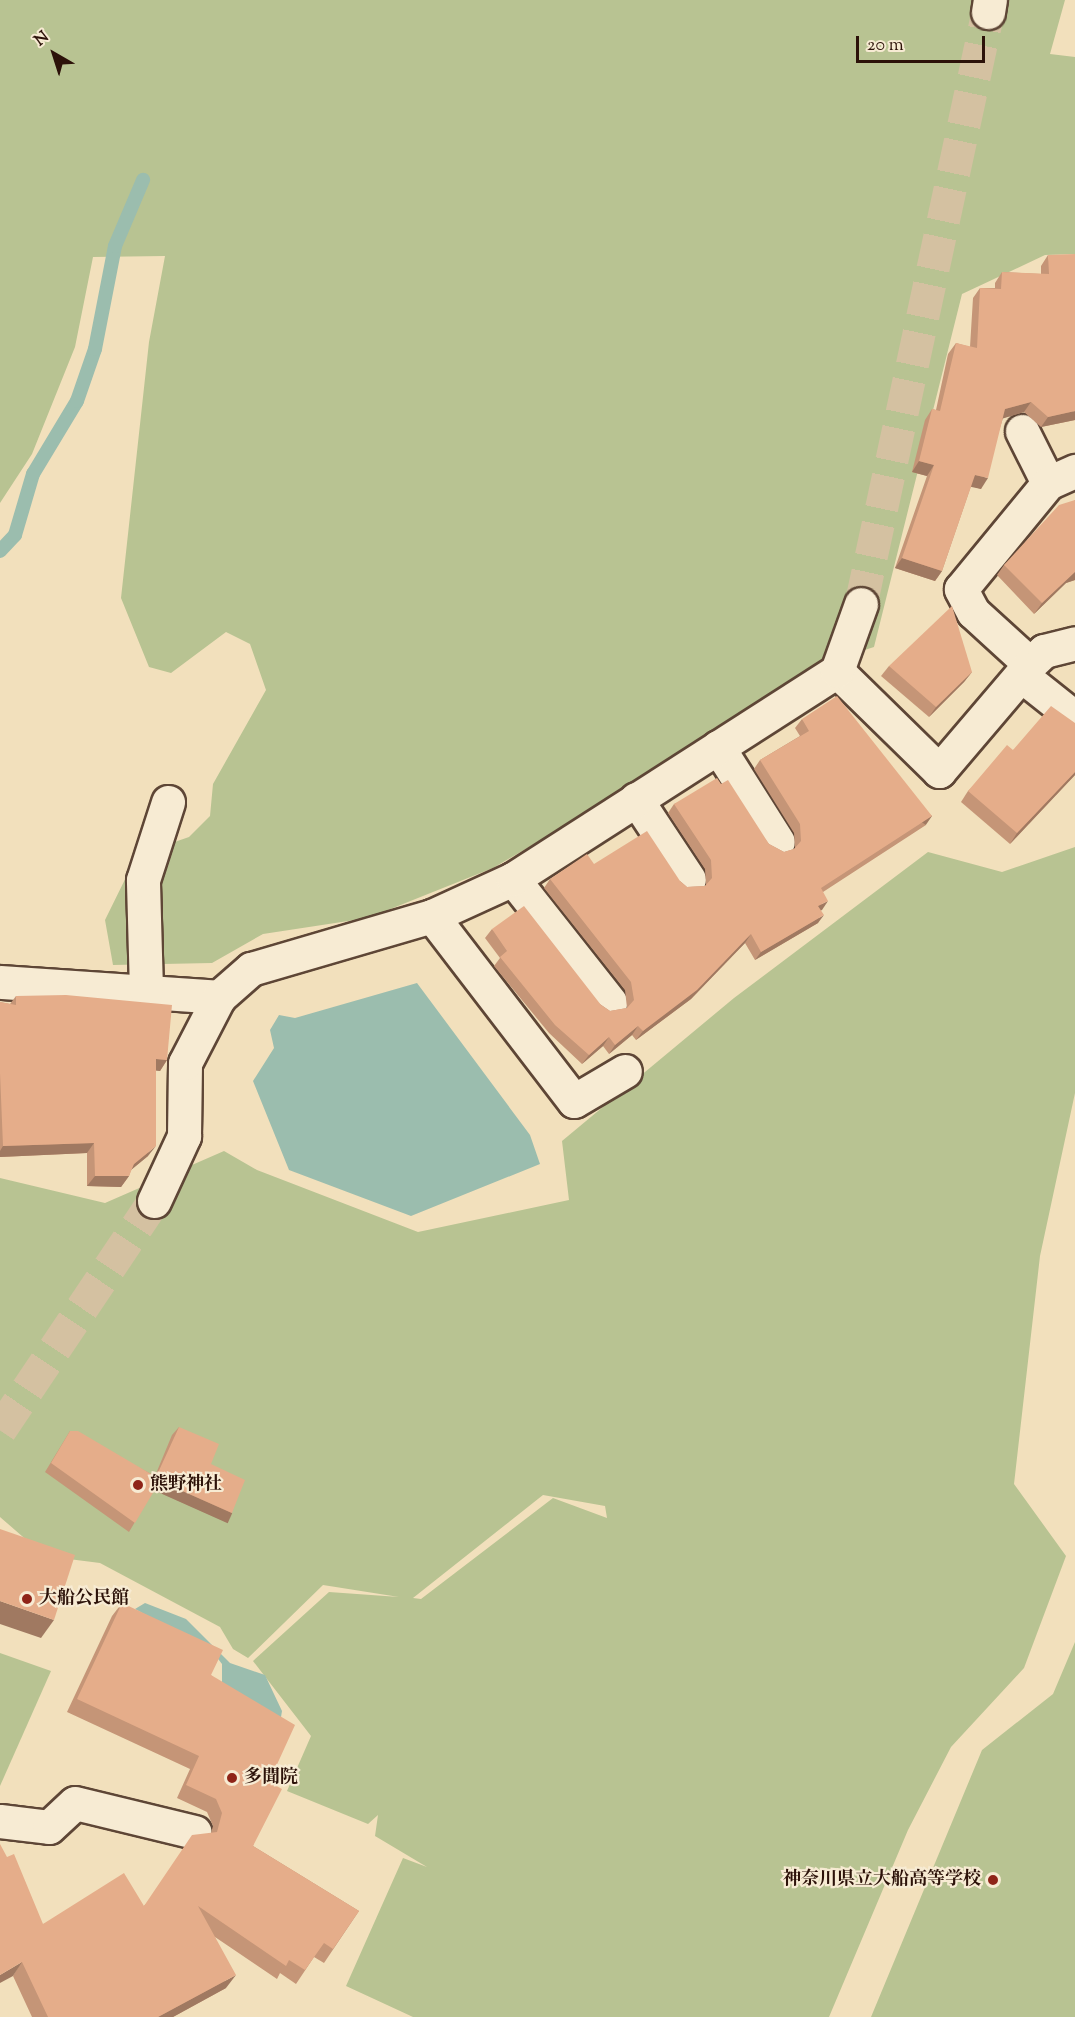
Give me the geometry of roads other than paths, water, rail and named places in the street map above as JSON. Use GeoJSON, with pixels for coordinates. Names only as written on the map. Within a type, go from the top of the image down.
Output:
{"type":"FeatureCollection","features":[{"type":"Feature","properties":{"kind":"street"},"geometry":{"type":"LineString","coordinates":[[1022,432],[1062,477],[960,589],[973,612],[1026,670],[1075,718]]}},
{"type":"Feature","properties":{"kind":"street"},"geometry":{"type":"LineString","coordinates":[[154,1201],[184,1136],[185,1063],[219,997],[251,969],[432,916],[513,879],[837,671],[861,604]]}},
{"type":"Feature","properties":{"kind":"street"},"geometry":{"type":"LineString","coordinates":[[837,671],[939,771],[1044,651],[1075,643]]}},
{"type":"Feature","properties":{"kind":"street"},"geometry":{"type":"LineString","coordinates":[[718,747],[778,842]]}},
{"type":"Feature","properties":{"kind":"street"},"geometry":{"type":"LineString","coordinates":[[636,799],[689,879]]}},
{"type":"Feature","properties":{"kind":"street"},"geometry":{"type":"LineString","coordinates":[[146,990],[142,880],[168,802]]}},
{"type":"Feature","properties":{"kind":"street"},"geometry":{"type":"LineString","coordinates":[[513,879],[610,1002]]}},
{"type":"Feature","properties":{"kind":"street"},"geometry":{"type":"LineString","coordinates":[[432,916],[574,1101],[625,1071]]}},
{"type":"Feature","properties":{"kind":"street"},"geometry":{"type":"LineString","coordinates":[[0,982],[146,990],[219,997]]}},
{"type":"Feature","properties":{"kind":"street"},"geometry":{"type":"LineString","coordinates":[[0,1821],[50,1827],[75,1803],[195,1832]]}},
{"type":"Feature","properties":{"kind":"waterway"},"geometry":{"type":"LineString","coordinates":[[0,551],[15,535],[33,474],[77,401],[95,349],[115,246],[143,180]]}},
{"type":"Feature","properties":{"kind":"tunnel"},"geometry":{"type":"LineString","coordinates":[[861,604],[988,12]]}},
{"type":"Feature","properties":{"kind":"tunnel"},"geometry":{"type":"LineString","coordinates":[[0,1430],[154,1201]]}},
{"type":"Feature","properties":{"kind":"place","name":"熊野神社"},"geometry":{"type":"Point","coordinates":[138,1485]}},
{"type":"Feature","properties":{"kind":"place","name":"大船公民館"},"geometry":{"type":"Point","coordinates":[27,1599]}},
{"type":"Feature","properties":{"kind":"place","name":"多聞院"},"geometry":{"type":"Point","coordinates":[232,1778]}},
{"type":"Feature","properties":{"kind":"place","name":"神奈川県立大船高等学校"},"geometry":{"type":"Point","coordinates":[993,1880]}}]}
